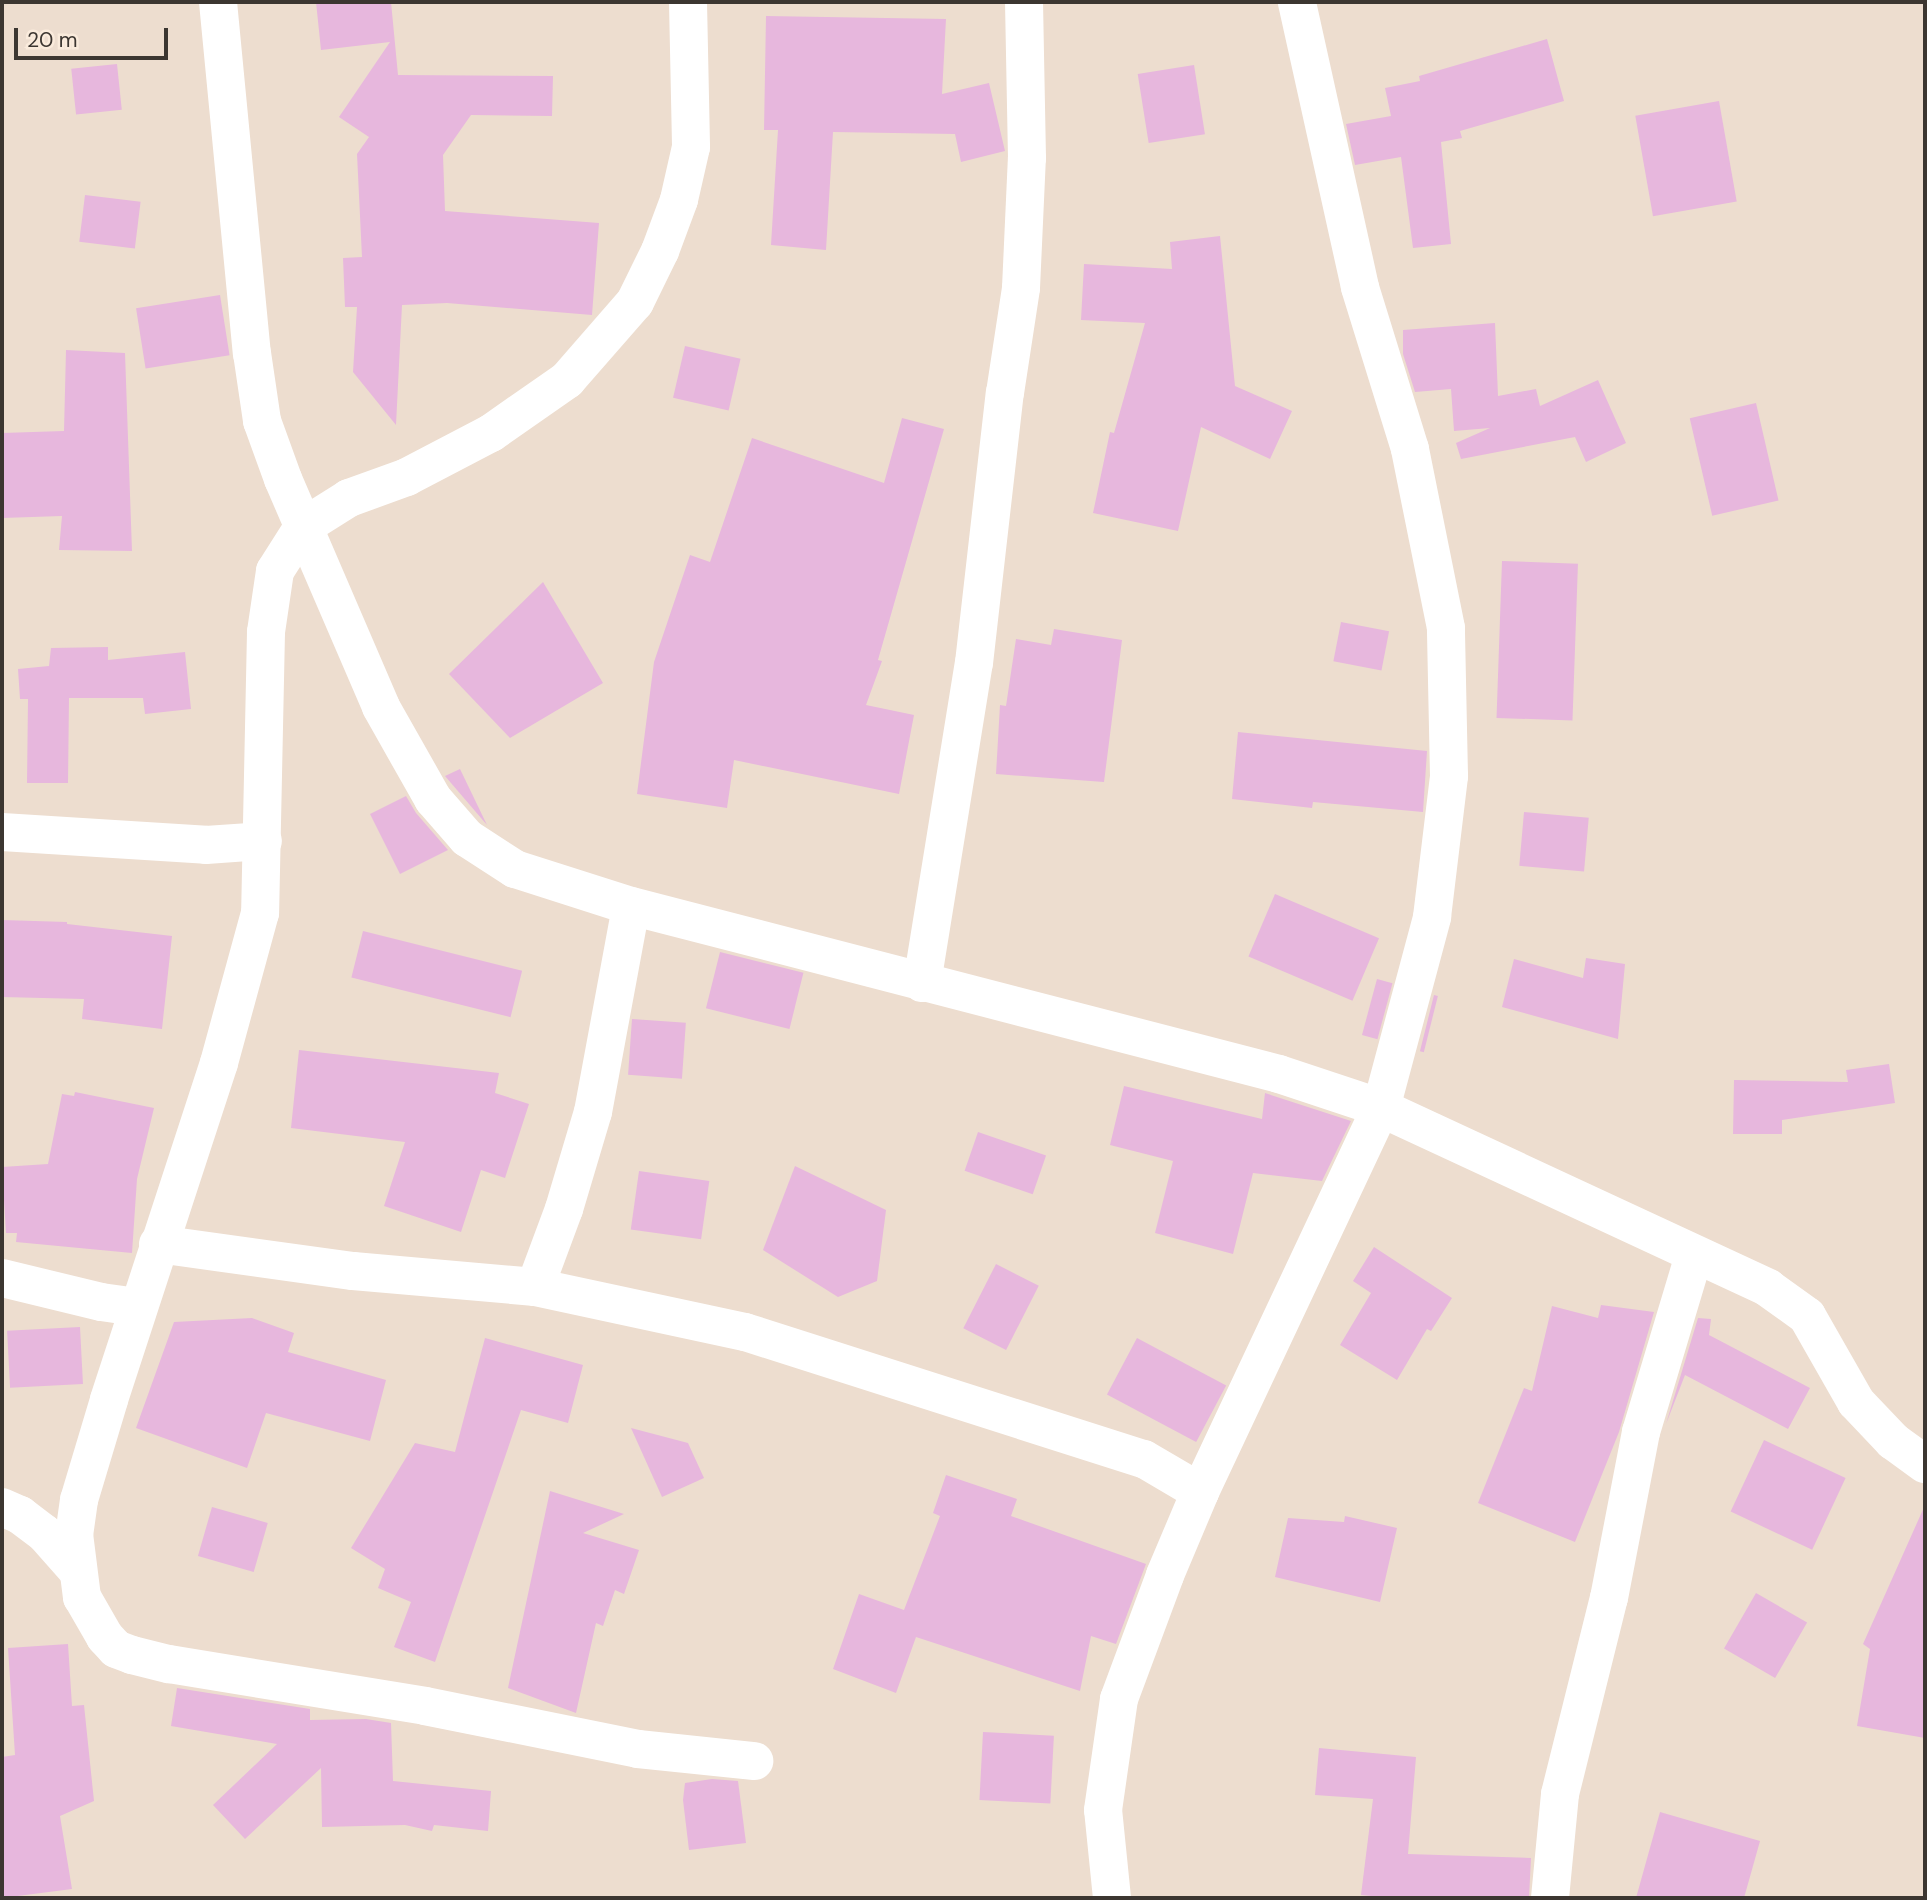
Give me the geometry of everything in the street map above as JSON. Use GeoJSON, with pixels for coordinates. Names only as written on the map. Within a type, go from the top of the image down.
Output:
{"type":"FeatureCollection","features":[{"type":"Feature","properties":{"kind":"street"},"geometry":{"type":"LineString","coordinates":[[218,2],[252,353],[262,421],[303,527],[382,707],[442,808],[467,838],[514,869],[631,906],[1279,1074],[1381,1108],[1768,1288],[1807,1316],[1856,1402],[1893,1441],[1925,1464]]}},
{"type":"Feature","properties":{"kind":"street"},"geometry":{"type":"LineString","coordinates":[[688,2],[691,147],[670,226],[635,302],[567,380],[491,433],[407,477],[349,498],[303,527],[275,571],[266,632],[260,913],[219,1063],[158,1244],[79,1500],[74,1534],[76,1569],[82,1597],[93,1619],[117,1649],[169,1664],[425,1706],[638,1749],[754,1761]]}},
{"type":"Feature","properties":{"kind":"street"},"geometry":{"type":"LineString","coordinates":[[922,983],[974,663],[1021,288],[1027,158],[1024,2]]}},
{"type":"Feature","properties":{"kind":"street"},"geometry":{"type":"LineString","coordinates":[[1112,1898],[1103,1810],[1119,1699],[1165,1575],[1200,1492],[1381,1108],[1432,916],[1449,776],[1446,628],[1410,449],[1360,287],[1297,2]]}},
{"type":"Feature","properties":{"kind":"street"},"geometry":{"type":"LineString","coordinates":[[2,832],[206,845],[263,841]]}},
{"type":"Feature","properties":{"kind":"street"},"geometry":{"type":"LineString","coordinates":[[535,1287],[564,1209],[593,1112],[631,906]]}},
{"type":"Feature","properties":{"kind":"street"},"geometry":{"type":"LineString","coordinates":[[158,1244],[353,1270],[535,1287],[745,1332],[1144,1459],[1200,1492]]}},
{"type":"Feature","properties":{"kind":"street"},"geometry":{"type":"LineString","coordinates":[[1550,1898],[1560,1794],[1609,1598],[1641,1432],[1694,1255]]}},
{"type":"Feature","properties":{"kind":"street"},"geometry":{"type":"LineString","coordinates":[[2,1278],[101,1302],[138,1307]]}},
{"type":"Feature","properties":{"kind":"street"},"geometry":{"type":"LineString","coordinates":[[2,1507],[20,1516],[44,1534],[76,1569]]}},
{"type":"Feature","properties":{"kind":"building"},"geometry":{"type":"Polygon","coordinates":[[[316,2],[391,2],[398,75],[553,76],[552,116],[471,115],[443,155],[445,211],[599,223],[592,315],[447,303],[402,305],[396,425],[353,372],[357,307],[345,307],[343,258],[362,257],[357,154],[369,137],[339,117],[390,42],[321,50],[316,2]]]}},
{"type":"Feature","properties":{"kind":"building"},"geometry":{"type":"Polygon","coordinates":[[[766,16],[946,19],[942,94],[989,83],[1005,151],[961,162],[955,134],[833,132],[826,250],[771,245],[778,130],[764,130],[766,16]]]}},
{"type":"Feature","properties":{"kind":"building"},"geometry":{"type":"Polygon","coordinates":[[[1547,39],[1564,101],[1460,131],[1462,138],[1441,142],[1451,244],[1413,248],[1401,157],[1355,165],[1346,124],[1391,116],[1385,88],[1420,81],[1419,76],[1547,39]]]}},
{"type":"Feature","properties":{"kind":"building"},"geometry":{"type":"Polygon","coordinates":[[[117,64],[122,110],[76,115],[71,69],[117,64]]]}},
{"type":"Feature","properties":{"kind":"building"},"geometry":{"type":"Polygon","coordinates":[[[1194,65],[1205,134],[1149,143],[1138,74],[1194,65]]]}},
{"type":"Feature","properties":{"kind":"building"},"geometry":{"type":"Polygon","coordinates":[[[1719,101],[1737,201],[1653,216],[1635,116],[1719,101]]]}},
{"type":"Feature","properties":{"kind":"building"},"geometry":{"type":"Polygon","coordinates":[[[85,195],[141,202],[135,248],[79,242],[85,195]]]}},
{"type":"Feature","properties":{"kind":"building"},"geometry":{"type":"Polygon","coordinates":[[[1220,236],[1235,386],[1292,411],[1270,459],[1201,427],[1178,531],[1093,513],[1110,432],[1114,433],[1145,323],[1081,320],[1084,264],[1172,269],[1170,242],[1220,236]]]}},
{"type":"Feature","properties":{"kind":"building"},"geometry":{"type":"Polygon","coordinates":[[[220,295],[230,355],[146,369],[136,308],[220,295]]]}},
{"type":"Feature","properties":{"kind":"building"},"geometry":{"type":"Polygon","coordinates":[[[1495,323],[1498,396],[1536,389],[1540,406],[1598,380],[1626,443],[1586,462],[1575,437],[1461,459],[1456,443],[1490,428],[1454,431],[1451,389],[1415,392],[1403,354],[1403,330],[1495,323]]]}},
{"type":"Feature","properties":{"kind":"building"},"geometry":{"type":"Polygon","coordinates":[[[685,346],[741,359],[729,410],[673,398],[685,346]]]}},
{"type":"Feature","properties":{"kind":"building"},"geometry":{"type":"Polygon","coordinates":[[[66,350],[125,353],[132,551],[59,550],[62,516],[2,518],[2,433],[64,431],[66,350]]]}},
{"type":"Feature","properties":{"kind":"building"},"geometry":{"type":"Polygon","coordinates":[[[1756,403],[1778,500],[1712,516],[1690,418],[1756,403]]]}},
{"type":"Feature","properties":{"kind":"building"},"geometry":{"type":"Polygon","coordinates":[[[902,418],[944,429],[878,660],[882,661],[866,705],[914,715],[899,794],[734,760],[727,808],[637,794],[654,662],[690,555],[710,562],[752,438],[884,483],[902,418]]]}},
{"type":"Feature","properties":{"kind":"building"},"geometry":{"type":"Polygon","coordinates":[[[1502,561],[1578,564],[1572,721],[1497,718],[1502,561]]]}},
{"type":"Feature","properties":{"kind":"building"},"geometry":{"type":"Polygon","coordinates":[[[543,582],[603,683],[510,738],[449,674],[543,582]]]}},
{"type":"Feature","properties":{"kind":"building"},"geometry":{"type":"Polygon","coordinates":[[[1341,622],[1389,631],[1381,671],[1333,661],[1341,622]]]}},
{"type":"Feature","properties":{"kind":"building"},"geometry":{"type":"Polygon","coordinates":[[[1054,629],[1122,640],[1104,782],[996,774],[1000,705],[1006,706],[1016,639],[1051,645],[1054,629]]]}},
{"type":"Feature","properties":{"kind":"building"},"geometry":{"type":"Polygon","coordinates":[[[108,647],[108,660],[185,652],[191,709],[145,714],[143,698],[69,698],[68,783],[27,783],[28,699],[20,699],[18,669],[49,666],[51,648],[108,647]]]}},
{"type":"Feature","properties":{"kind":"building"},"geometry":{"type":"Polygon","coordinates":[[[1238,732],[1427,751],[1423,812],[1313,802],[1312,808],[1232,799],[1238,732]]]}},
{"type":"Feature","properties":{"kind":"building"},"geometry":{"type":"Polygon","coordinates":[[[460,769],[487,825],[445,776],[460,769]]]}},
{"type":"Feature","properties":{"kind":"building"},"geometry":{"type":"Polygon","coordinates":[[[406,796],[416,813],[448,850],[400,874],[370,814],[406,796]]]}},
{"type":"Feature","properties":{"kind":"building"},"geometry":{"type":"Polygon","coordinates":[[[1524,812],[1589,818],[1584,871],[1519,866],[1524,812]]]}},
{"type":"Feature","properties":{"kind":"building"},"geometry":{"type":"Polygon","coordinates":[[[1275,894],[1379,938],[1352,1001],[1248,957],[1275,894]]]}},
{"type":"Feature","properties":{"kind":"building"},"geometry":{"type":"Polygon","coordinates":[[[2,920],[67,922],[172,936],[162,1029],[82,1019],[84,999],[2,997],[2,920]]]}},
{"type":"Feature","properties":{"kind":"building"},"geometry":{"type":"Polygon","coordinates":[[[363,931],[522,971],[511,1017],[351,978],[363,931]]]}},
{"type":"Feature","properties":{"kind":"building"},"geometry":{"type":"Polygon","coordinates":[[[720,952],[803,973],[789,1029],[706,1008],[720,952]]]}},
{"type":"Feature","properties":{"kind":"building"},"geometry":{"type":"Polygon","coordinates":[[[1586,958],[1625,964],[1618,1039],[1502,1007],[1514,959],[1583,978],[1586,958]]]}},
{"type":"Feature","properties":{"kind":"building"},"geometry":{"type":"Polygon","coordinates":[[[1377,979],[1392,983],[1377,1039],[1362,1035],[1377,979]]]}},
{"type":"Feature","properties":{"kind":"building"},"geometry":{"type":"Polygon","coordinates":[[[1434,995],[1438,996],[1424,1052],[1420,1051],[1434,995]]]}},
{"type":"Feature","properties":{"kind":"building"},"geometry":{"type":"Polygon","coordinates":[[[632,1019],[686,1023],[682,1079],[628,1075],[632,1019]]]}},
{"type":"Feature","properties":{"kind":"building"},"geometry":{"type":"Polygon","coordinates":[[[299,1050],[499,1073],[495,1093],[529,1104],[505,1178],[481,1170],[461,1232],[384,1206],[405,1142],[291,1128],[299,1050]]]}},
{"type":"Feature","properties":{"kind":"building"},"geometry":{"type":"Polygon","coordinates":[[[1889,1064],[1895,1103],[1782,1120],[1782,1134],[1733,1134],[1734,1080],[1848,1082],[1846,1070],[1889,1064]]]}},
{"type":"Feature","properties":{"kind":"building"},"geometry":{"type":"Polygon","coordinates":[[[1124,1086],[1262,1119],[1265,1093],[1351,1121],[1322,1181],[1253,1173],[1233,1254],[1155,1233],[1173,1161],[1110,1145],[1124,1086]]]}},
{"type":"Feature","properties":{"kind":"building"},"geometry":{"type":"Polygon","coordinates":[[[75,1092],[154,1108],[137,1179],[132,1253],[16,1242],[17,1233],[6,1233],[2,1167],[48,1164],[62,1094],[74,1096],[75,1092]]]}},
{"type":"Feature","properties":{"kind":"building"},"geometry":{"type":"Polygon","coordinates":[[[978,1132],[1046,1155],[1033,1194],[965,1171],[978,1132]]]}},
{"type":"Feature","properties":{"kind":"building"},"geometry":{"type":"Polygon","coordinates":[[[795,1166],[886,1210],[877,1281],[838,1297],[763,1250],[795,1166]]]}},
{"type":"Feature","properties":{"kind":"building"},"geometry":{"type":"Polygon","coordinates":[[[639,1171],[709,1181],[701,1239],[631,1229],[639,1171]]]}},
{"type":"Feature","properties":{"kind":"building"},"geometry":{"type":"Polygon","coordinates":[[[1374,1247],[1452,1298],[1431,1331],[1427,1329],[1397,1380],[1340,1345],[1371,1293],[1353,1281],[1374,1247]]]}},
{"type":"Feature","properties":{"kind":"building"},"geometry":{"type":"Polygon","coordinates":[[[996,1264],[1039,1286],[1006,1350],[963,1328],[996,1264]]]}},
{"type":"Feature","properties":{"kind":"building"},"geometry":{"type":"Polygon","coordinates":[[[1601,1305],[1654,1312],[1619,1432],[1575,1542],[1478,1503],[1524,1388],[1532,1391],[1552,1306],[1598,1318],[1601,1305]]]}},
{"type":"Feature","properties":{"kind":"building"},"geometry":{"type":"Polygon","coordinates":[[[252,1318],[294,1333],[288,1352],[386,1380],[370,1441],[266,1413],[247,1468],[136,1428],[174,1322],[252,1318]]]}},
{"type":"Feature","properties":{"kind":"building"},"geometry":{"type":"Polygon","coordinates":[[[1698,1318],[1711,1319],[1709,1335],[1810,1388],[1788,1429],[1685,1375],[1666,1424],[1698,1318]]]}},
{"type":"Feature","properties":{"kind":"building"},"geometry":{"type":"Polygon","coordinates":[[[80,1327],[83,1384],[10,1388],[7,1331],[80,1327]]]}},
{"type":"Feature","properties":{"kind":"building"},"geometry":{"type":"Polygon","coordinates":[[[485,1338],[583,1365],[568,1423],[521,1410],[435,1662],[394,1647],[411,1602],[378,1588],[385,1569],[351,1548],[415,1443],[455,1452],[485,1338]]]}},
{"type":"Feature","properties":{"kind":"building"},"geometry":{"type":"Polygon","coordinates":[[[1137,1338],[1226,1385],[1196,1442],[1107,1395],[1137,1338]]]}},
{"type":"Feature","properties":{"kind":"building"},"geometry":{"type":"Polygon","coordinates":[[[631,1428],[688,1443],[704,1478],[662,1497],[631,1428]]]}},
{"type":"Feature","properties":{"kind":"building"},"geometry":{"type":"Polygon","coordinates":[[[1764,1440],[1846,1478],[1812,1550],[1731,1512],[1764,1440]]]}},
{"type":"Feature","properties":{"kind":"building"},"geometry":{"type":"Polygon","coordinates":[[[946,1475],[1017,1499],[1011,1516],[1146,1564],[1116,1644],[1091,1636],[1080,1691],[916,1637],[896,1693],[833,1669],[859,1594],[904,1610],[940,1516],[933,1513],[946,1475]]]}},
{"type":"Feature","properties":{"kind":"building"},"geometry":{"type":"Polygon","coordinates":[[[550,1491],[624,1514],[583,1533],[639,1550],[624,1594],[615,1590],[603,1626],[596,1623],[576,1713],[508,1688],[550,1491]]]}},
{"type":"Feature","properties":{"kind":"building"},"geometry":{"type":"Polygon","coordinates":[[[1925,1505],[1925,1738],[1857,1726],[1870,1649],[1863,1644],[1925,1505]]]}},
{"type":"Feature","properties":{"kind":"building"},"geometry":{"type":"Polygon","coordinates":[[[212,1507],[268,1523],[254,1572],[198,1556],[212,1507]]]}},
{"type":"Feature","properties":{"kind":"building"},"geometry":{"type":"Polygon","coordinates":[[[1345,1516],[1397,1528],[1380,1602],[1275,1577],[1288,1518],[1344,1522],[1345,1516]]]}},
{"type":"Feature","properties":{"kind":"building"},"geometry":{"type":"Polygon","coordinates":[[[1756,1593],[1807,1622],[1775,1678],[1724,1648],[1756,1593]]]}},
{"type":"Feature","properties":{"kind":"building"},"geometry":{"type":"Polygon","coordinates":[[[68,1644],[72,1706],[84,1705],[94,1801],[60,1816],[72,1889],[2,1898],[2,1757],[15,1755],[8,1648],[68,1644]]]}},
{"type":"Feature","properties":{"kind":"building"},"geometry":{"type":"Polygon","coordinates":[[[177,1688],[310,1709],[310,1720],[366,1719],[391,1723],[393,1781],[491,1791],[488,1831],[434,1825],[432,1831],[405,1825],[322,1827],[321,1768],[245,1839],[213,1805],[277,1744],[171,1726],[177,1688]]]}},
{"type":"Feature","properties":{"kind":"building"},"geometry":{"type":"Polygon","coordinates":[[[983,1732],[1054,1736],[1050,1804],[979,1800],[983,1732]]]}},
{"type":"Feature","properties":{"kind":"building"},"geometry":{"type":"Polygon","coordinates":[[[1319,1748],[1416,1757],[1408,1854],[1531,1858],[1529,1898],[1391,1898],[1361,1895],[1373,1799],[1315,1795],[1319,1748]]]}},
{"type":"Feature","properties":{"kind":"building"},"geometry":{"type":"Polygon","coordinates":[[[712,1779],[738,1781],[746,1843],[689,1850],[683,1800],[685,1783],[712,1779]]]}},
{"type":"Feature","properties":{"kind":"building"},"geometry":{"type":"Polygon","coordinates":[[[1660,1812],[1760,1841],[1744,1898],[1636,1898],[1660,1812]]]}}]}
